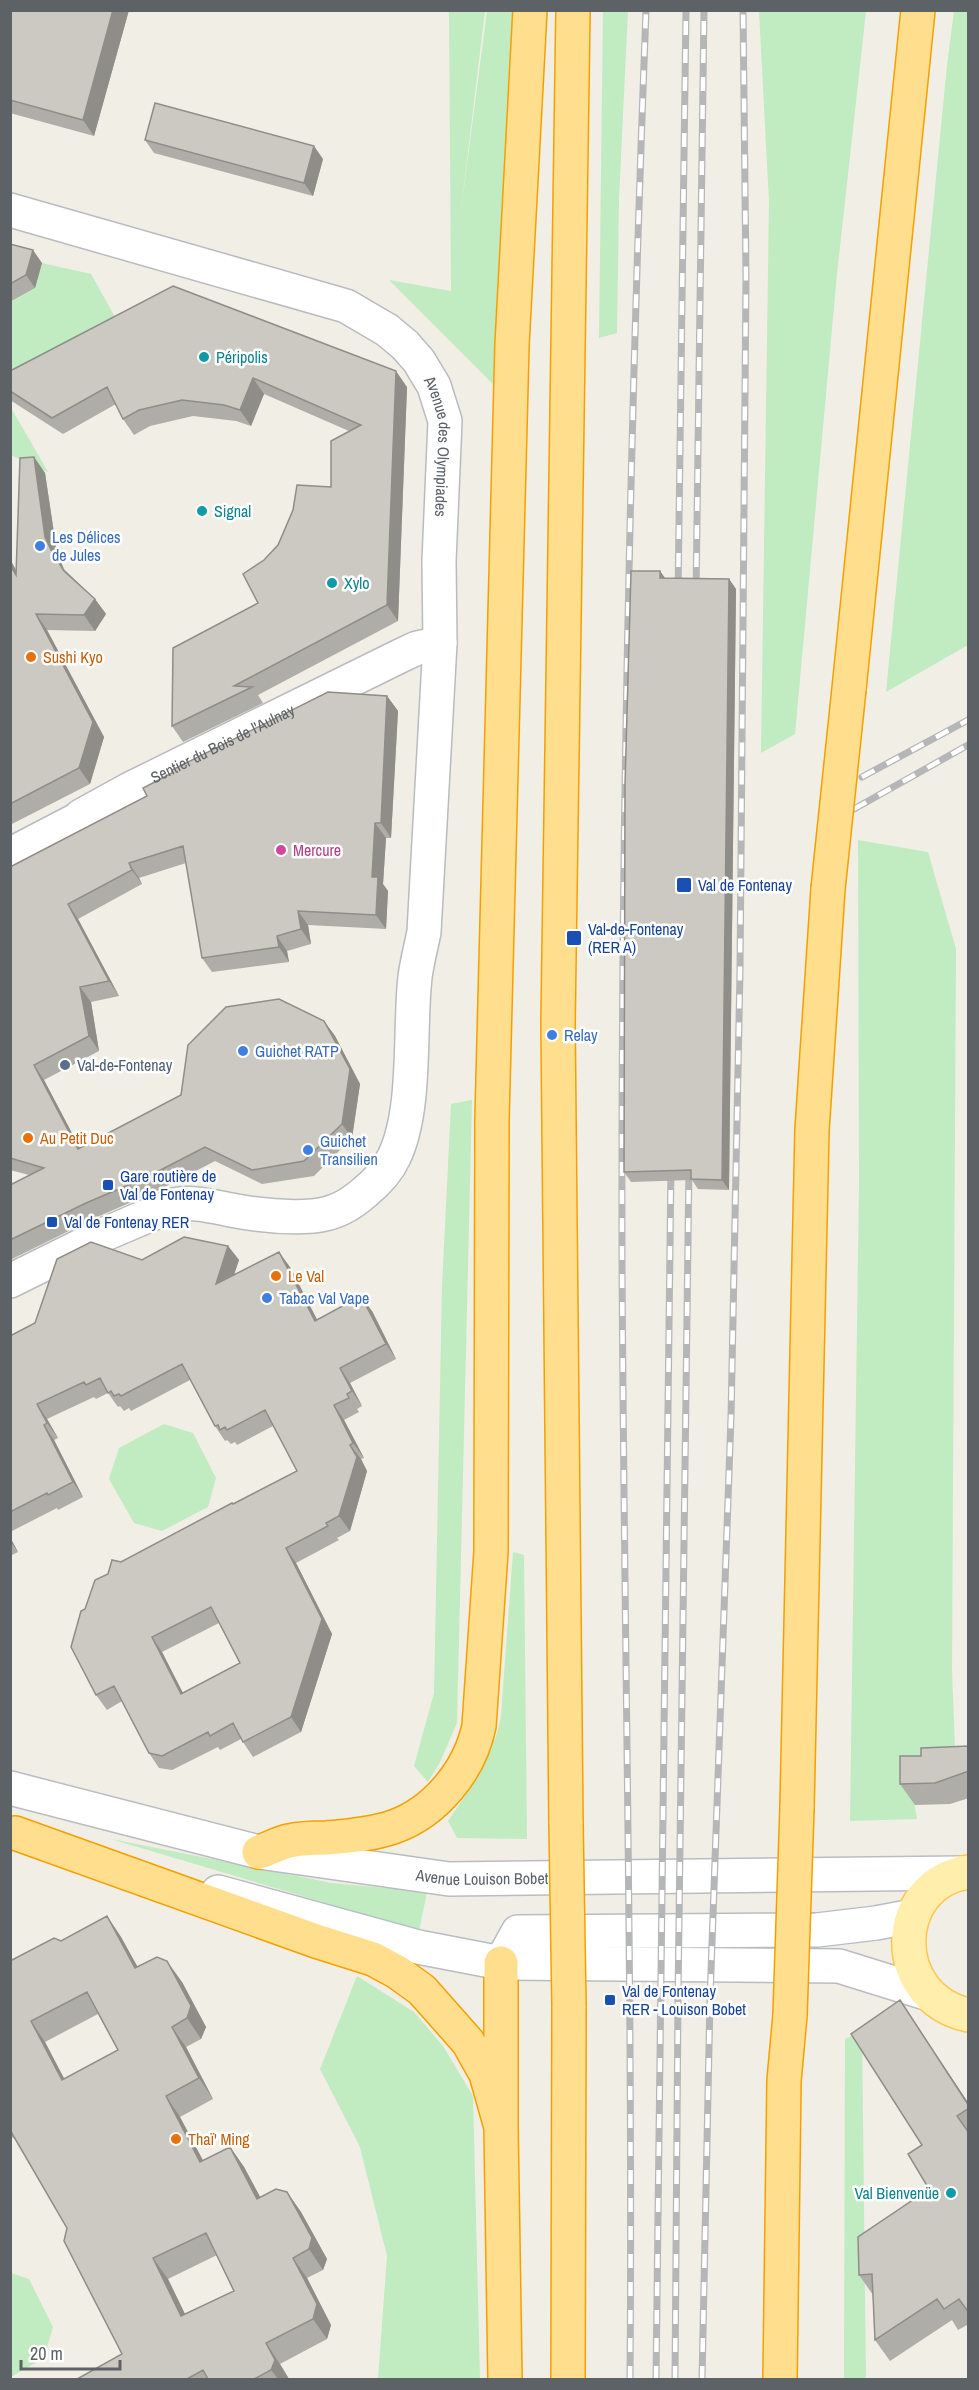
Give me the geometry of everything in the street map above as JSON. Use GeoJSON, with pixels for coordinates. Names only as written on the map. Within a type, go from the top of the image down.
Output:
{"type":"FeatureCollection","features":[{"type":"Feature","properties":{"kind":"highway"},"geometry":{"type":"LineString","coordinates":[[259,1852],[290,1840],[360,1835],[385,1830],[418,1816],[438,1800],[461,1772],[472,1751],[480,1726],[491,1552],[492,1119],[512,345],[530,10]]}},
{"type":"Feature","properties":{"kind":"highway"},"geometry":{"type":"LineString","coordinates":[[568,2379],[569,2006],[558,1023],[573,10]]}},
{"type":"Feature","properties":{"kind":"highway"},"geometry":{"type":"LineString","coordinates":[[780,2379],[784,2081],[790,2015],[797,1808],[812,1130],[828,889],[918,10]]}},
{"type":"Feature","properties":{"kind":"highway"},"geometry":{"type":"LineString","coordinates":[[13,1832],[304,1937],[373,1959],[397,1972],[422,1990],[468,2042],[486,2074],[501,2127]]}},
{"type":"Feature","properties":{"kind":"highway"},"geometry":{"type":"LineString","coordinates":[[501,1963],[505,2379]]}},
{"type":"Feature","properties":{"kind":"main road","name":"Avenue des Olympiades"},"geometry":{"type":"LineString","coordinates":[[10,210],[346,306],[367,317],[405,345],[428,374],[445,421],[439,561],[440,643],[424,932],[415,976],[405,1118],[394,1158],[369,1188],[350,1205],[326,1215],[299,1217],[200,1204],[173,1205],[105,1234],[10,1281]]}},
{"type":"Feature","properties":{"kind":"main road","name":"Sentier du Bois de l'Aulnay"},"geometry":{"type":"LineString","coordinates":[[81,816],[129,789],[400,656],[417,648],[440,643]]}},
{"type":"Feature","properties":{"kind":"main road","name":"Avenue Louison Bobet"},"geometry":{"type":"LineString","coordinates":[[10,1788],[259,1852],[450,1880],[966,1873]]}},
{"type":"Feature","properties":{"kind":"main road"},"geometry":{"type":"LineString","coordinates":[[13,1832],[418,1947],[501,1963],[839,1966],[929,1995]]}},
{"type":"Feature","properties":{"kind":"main road"},"geometry":{"type":"LineString","coordinates":[[966,1873],[942,1882],[925,1897],[913,1916],[908,1936],[909,1957],[916,1978],[929,1995],[942,2005],[969,2015]]}},
{"type":"Feature","properties":{"kind":"main road"},"geometry":{"type":"LineString","coordinates":[[501,1963],[518,1932],[817,1930],[913,1916]]}},
{"type":"Feature","properties":{"kind":"street","name":"Sentier du Bois de l'Aulnay"},"geometry":{"type":"LineString","coordinates":[[10,853],[81,816]]}},
{"type":"Feature","properties":{"kind":"green space"},"geometry":{"type":"Polygon","coordinates":[[[449,11],[485,11],[460,218],[487,11],[515,11],[494,385],[389,280],[451,291],[449,11]]]}},
{"type":"Feature","properties":{"kind":"green space"},"geometry":{"type":"Polygon","coordinates":[[[603,11],[628,11],[619,198],[617,333],[599,338],[603,11]]]}},
{"type":"Feature","properties":{"kind":"green space"},"geometry":{"type":"Polygon","coordinates":[[[759,11],[866,11],[837,274],[795,734],[761,753],[769,202],[759,11]]]}},
{"type":"Feature","properties":{"kind":"green space"},"geometry":{"type":"Polygon","coordinates":[[[954,11],[968,11],[968,645],[886,692],[947,65],[954,11]]]}},
{"type":"Feature","properties":{"kind":"green space"},"geometry":{"type":"Polygon","coordinates":[[[42,263],[91,274],[124,333],[11,393],[11,302],[35,288],[42,263]]]}},
{"type":"Feature","properties":{"kind":"green space"},"geometry":{"type":"Polygon","coordinates":[[[10,406],[48,472],[11,455],[10,406]]]}},
{"type":"Feature","properties":{"kind":"green space"},"geometry":{"type":"Polygon","coordinates":[[[858,840],[928,852],[956,949],[952,1671],[955,1748],[908,1766],[917,1819],[850,1821],[859,1184],[858,840]]]}},
{"type":"Feature","properties":{"kind":"green space"},"geometry":{"type":"Polygon","coordinates":[[[472,1100],[457,1723],[440,1762],[428,1782],[414,1766],[434,1693],[442,1287],[451,1104],[472,1100]]]}},
{"type":"Feature","properties":{"kind":"green space"},"geometry":{"type":"Polygon","coordinates":[[[164,1424],[193,1433],[216,1478],[208,1507],[162,1531],[134,1523],[109,1479],[119,1448],[164,1424]]]}},
{"type":"Feature","properties":{"kind":"green space"},"geometry":{"type":"Polygon","coordinates":[[[513,1552],[524,1555],[527,1839],[457,1838],[448,1821],[487,1759],[501,1716],[513,1552]]]}},
{"type":"Feature","properties":{"kind":"green space"},"geometry":{"type":"Polygon","coordinates":[[[111,1839],[332,1883],[427,1892],[419,1931],[111,1839]]]}},
{"type":"Feature","properties":{"kind":"green space"},"geometry":{"type":"Polygon","coordinates":[[[357,1976],[414,2012],[443,2046],[473,2096],[480,2379],[378,2379],[387,2256],[360,2147],[320,2069],[357,1976]]]}},
{"type":"Feature","properties":{"kind":"green space"},"geometry":{"type":"Polygon","coordinates":[[[862,2032],[866,2379],[844,2380],[845,2039],[862,2032]]]}},
{"type":"Feature","properties":{"kind":"green space"},"geometry":{"type":"Polygon","coordinates":[[[11,2273],[29,2279],[53,2327],[44,2358],[11,2377],[11,2273]]]}},
{"type":"Feature","properties":{"kind":"building"},"geometry":{"type":"Polygon","coordinates":[[[10,10],[113,10],[83,120],[10,100],[10,10]]]}},
{"type":"Feature","properties":{"kind":"building"},"geometry":{"type":"Polygon","coordinates":[[[155,103],[314,146],[304,183],[145,140],[155,103]]]}},
{"type":"Feature","properties":{"kind":"building"},"geometry":{"type":"Polygon","coordinates":[[[10,244],[33,250],[26,275],[10,284],[10,244]]]}},
{"type":"Feature","properties":{"kind":"building"},"geometry":{"type":"Polygon","coordinates":[[[173,286],[396,371],[387,605],[234,686],[252,687],[172,726],[173,648],[258,603],[243,574],[264,560],[278,545],[293,510],[297,485],[331,487],[331,441],[361,425],[253,378],[240,410],[224,405],[182,400],[139,410],[123,419],[107,387],[52,418],[10,391],[10,371],[173,286]]]}},
{"type":"Feature","properties":{"kind":"building"},"geometry":{"type":"Polygon","coordinates":[[[34,457],[45,537],[64,571],[95,599],[84,615],[36,614],[93,722],[79,768],[10,804],[10,565],[16,575],[20,458],[34,457]]]}},
{"type":"Feature","properties":{"kind":"building"},"geometry":{"type":"Polygon","coordinates":[[[631,571],[660,571],[660,578],[729,579],[722,1180],[691,1179],[691,1170],[624,1172],[625,785],[631,571]]]}},
{"type":"Feature","properties":{"kind":"building"},"geometry":{"type":"Polygon","coordinates":[[[328,692],[387,696],[381,823],[375,823],[372,877],[378,877],[376,915],[298,911],[301,929],[277,936],[279,947],[202,958],[183,846],[129,863],[132,870],[68,904],[109,981],[80,987],[89,1036],[34,1065],[78,1149],[181,1095],[188,1045],[226,1007],[279,999],[324,1021],[350,1069],[342,1124],[304,1161],[252,1170],[205,1147],[147,1177],[86,1203],[10,1240],[10,1185],[44,1168],[10,1158],[10,867],[147,796],[143,788],[172,773],[172,770],[328,692]]]}},
{"type":"Feature","properties":{"kind":"building"},"geometry":{"type":"Polygon","coordinates":[[[184,1237],[228,1246],[216,1284],[279,1252],[315,1321],[361,1296],[386,1344],[340,1368],[352,1391],[347,1394],[349,1398],[334,1405],[353,1443],[350,1445],[357,1457],[339,1516],[326,1523],[328,1526],[286,1548],[322,1619],[291,1717],[243,1742],[233,1723],[210,1736],[208,1732],[162,1756],[149,1753],[114,1686],[96,1695],[71,1647],[81,1611],[85,1609],[95,1580],[108,1574],[112,1560],[121,1562],[297,1471],[265,1410],[227,1430],[225,1427],[220,1430],[218,1425],[215,1426],[182,1364],[121,1396],[119,1394],[114,1396],[111,1391],[108,1393],[100,1378],[86,1385],[84,1382],[37,1404],[47,1423],[44,1425],[73,1482],[10,1512],[10,1336],[35,1323],[57,1259],[91,1242],[142,1260],[184,1237]],[[211,1607],[152,1637],[181,1694],[240,1663],[211,1607]]]}},
{"type":"Feature","properties":{"kind":"building"},"geometry":{"type":"Polygon","coordinates":[[[969,1746],[969,1771],[935,1783],[900,1784],[900,1756],[921,1756],[921,1748],[969,1746]]]}},
{"type":"Feature","properties":{"kind":"building"},"geometry":{"type":"Polygon","coordinates":[[[107,1916],[135,1968],[157,1957],[167,1961],[191,2006],[187,2018],[172,2027],[199,2078],[166,2096],[200,2162],[230,2147],[257,2199],[276,2189],[287,2192],[312,2238],[309,2249],[293,2258],[317,2304],[313,2319],[266,2343],[275,2360],[271,2370],[254,2379],[208,2379],[203,2370],[187,2379],[77,2379],[122,2354],[64,2241],[67,2228],[10,2130],[10,1961],[54,1938],[61,1941],[107,1916]],[[87,1992],[31,2021],[62,2080],[118,2050],[87,1992]],[[206,2233],[153,2258],[181,2316],[234,2291],[206,2233]]]}},
{"type":"Feature","properties":{"kind":"building","name":"Val Bienvenüe"},"geometry":{"type":"Polygon","coordinates":[[[900,2000],[969,2106],[957,2116],[969,2133],[969,2313],[959,2299],[944,2309],[937,2299],[875,2340],[872,2274],[859,2275],[858,2237],[929,2189],[908,2154],[922,2145],[851,2034],[900,2000]]]}},
{"type":"Feature","properties":{"kind":"railway"},"geometry":{"type":"LineString","coordinates":[[630,2380],[631,2240],[622,1260],[623,948],[631,479],[646,10]]}},
{"type":"Feature","properties":{"kind":"railway"},"geometry":{"type":"LineString","coordinates":[[678,595],[686,10]]}},
{"type":"Feature","properties":{"kind":"railway"},"geometry":{"type":"LineString","coordinates":[[696,595],[704,10]]}},
{"type":"Feature","properties":{"kind":"railway"},"geometry":{"type":"LineString","coordinates":[[702,2380],[710,1999],[731,1417],[740,971],[746,277],[743,10]]}},
{"type":"Feature","properties":{"kind":"railway"},"geometry":{"type":"LineString","coordinates":[[862,777],[968,720]]}},
{"type":"Feature","properties":{"kind":"railway"},"geometry":{"type":"LineString","coordinates":[[854,809],[968,745]]}},
{"type":"Feature","properties":{"kind":"railway"},"geometry":{"type":"LineString","coordinates":[[656,2380],[671,1165]]}},
{"type":"Feature","properties":{"kind":"railway"},"geometry":{"type":"LineString","coordinates":[[675,2380],[689,1165]]}},
{"type":"Feature","properties":{"kind":"place","name":"Péripolis"},"geometry":{"type":"Point","coordinates":[204,357]}},
{"type":"Feature","properties":{"kind":"place","name":"Signal"},"geometry":{"type":"Point","coordinates":[202,511]}},
{"type":"Feature","properties":{"kind":"place","name":"Les Délices de Jules"},"geometry":{"type":"Point","coordinates":[40,546]}},
{"type":"Feature","properties":{"kind":"place","name":"Xylo"},"geometry":{"type":"Point","coordinates":[332,583]}},
{"type":"Feature","properties":{"kind":"place","name":"Sushi Kyo"},"geometry":{"type":"Point","coordinates":[31,657]}},
{"type":"Feature","properties":{"kind":"place","name":"Mercure"},"geometry":{"type":"Point","coordinates":[281,850]}},
{"type":"Feature","properties":{"kind":"place","name":"Val de Fontenay"},"geometry":{"type":"Point","coordinates":[684,885]}},
{"type":"Feature","properties":{"kind":"place","name":"Val-de-Fontenay (RER A)"},"geometry":{"type":"Point","coordinates":[574,938]}},
{"type":"Feature","properties":{"kind":"place","name":"Relay"},"geometry":{"type":"Point","coordinates":[552,1035]}},
{"type":"Feature","properties":{"kind":"place","name":"Guichet RATP"},"geometry":{"type":"Point","coordinates":[243,1051]}},
{"type":"Feature","properties":{"kind":"place","name":"Val-de-Fontenay"},"geometry":{"type":"Point","coordinates":[65,1065]}},
{"type":"Feature","properties":{"kind":"place","name":"Au Petit Duc"},"geometry":{"type":"Point","coordinates":[28,1138]}},
{"type":"Feature","properties":{"kind":"place","name":"Guichet Transilien"},"geometry":{"type":"Point","coordinates":[308,1150]}},
{"type":"Feature","properties":{"kind":"place","name":"Gare routière de Val de Fontenay"},"geometry":{"type":"Point","coordinates":[108,1185]}},
{"type":"Feature","properties":{"kind":"place","name":"Val de Fontenay RER"},"geometry":{"type":"Point","coordinates":[52,1222]}},
{"type":"Feature","properties":{"kind":"place","name":"Le Val"},"geometry":{"type":"Point","coordinates":[276,1276]}},
{"type":"Feature","properties":{"kind":"place","name":"Tabac Val Vape"},"geometry":{"type":"Point","coordinates":[267,1298]}},
{"type":"Feature","properties":{"kind":"place","name":"Val de Fontenay RER - Louison Bobet"},"geometry":{"type":"Point","coordinates":[610,2000]}},
{"type":"Feature","properties":{"kind":"place","name":"Thaï' Ming"},"geometry":{"type":"Point","coordinates":[176,2139]}},
{"type":"Feature","properties":{"kind":"place","name":"Val Bienvenüe"},"geometry":{"type":"Point","coordinates":[951,2193]}}]}
